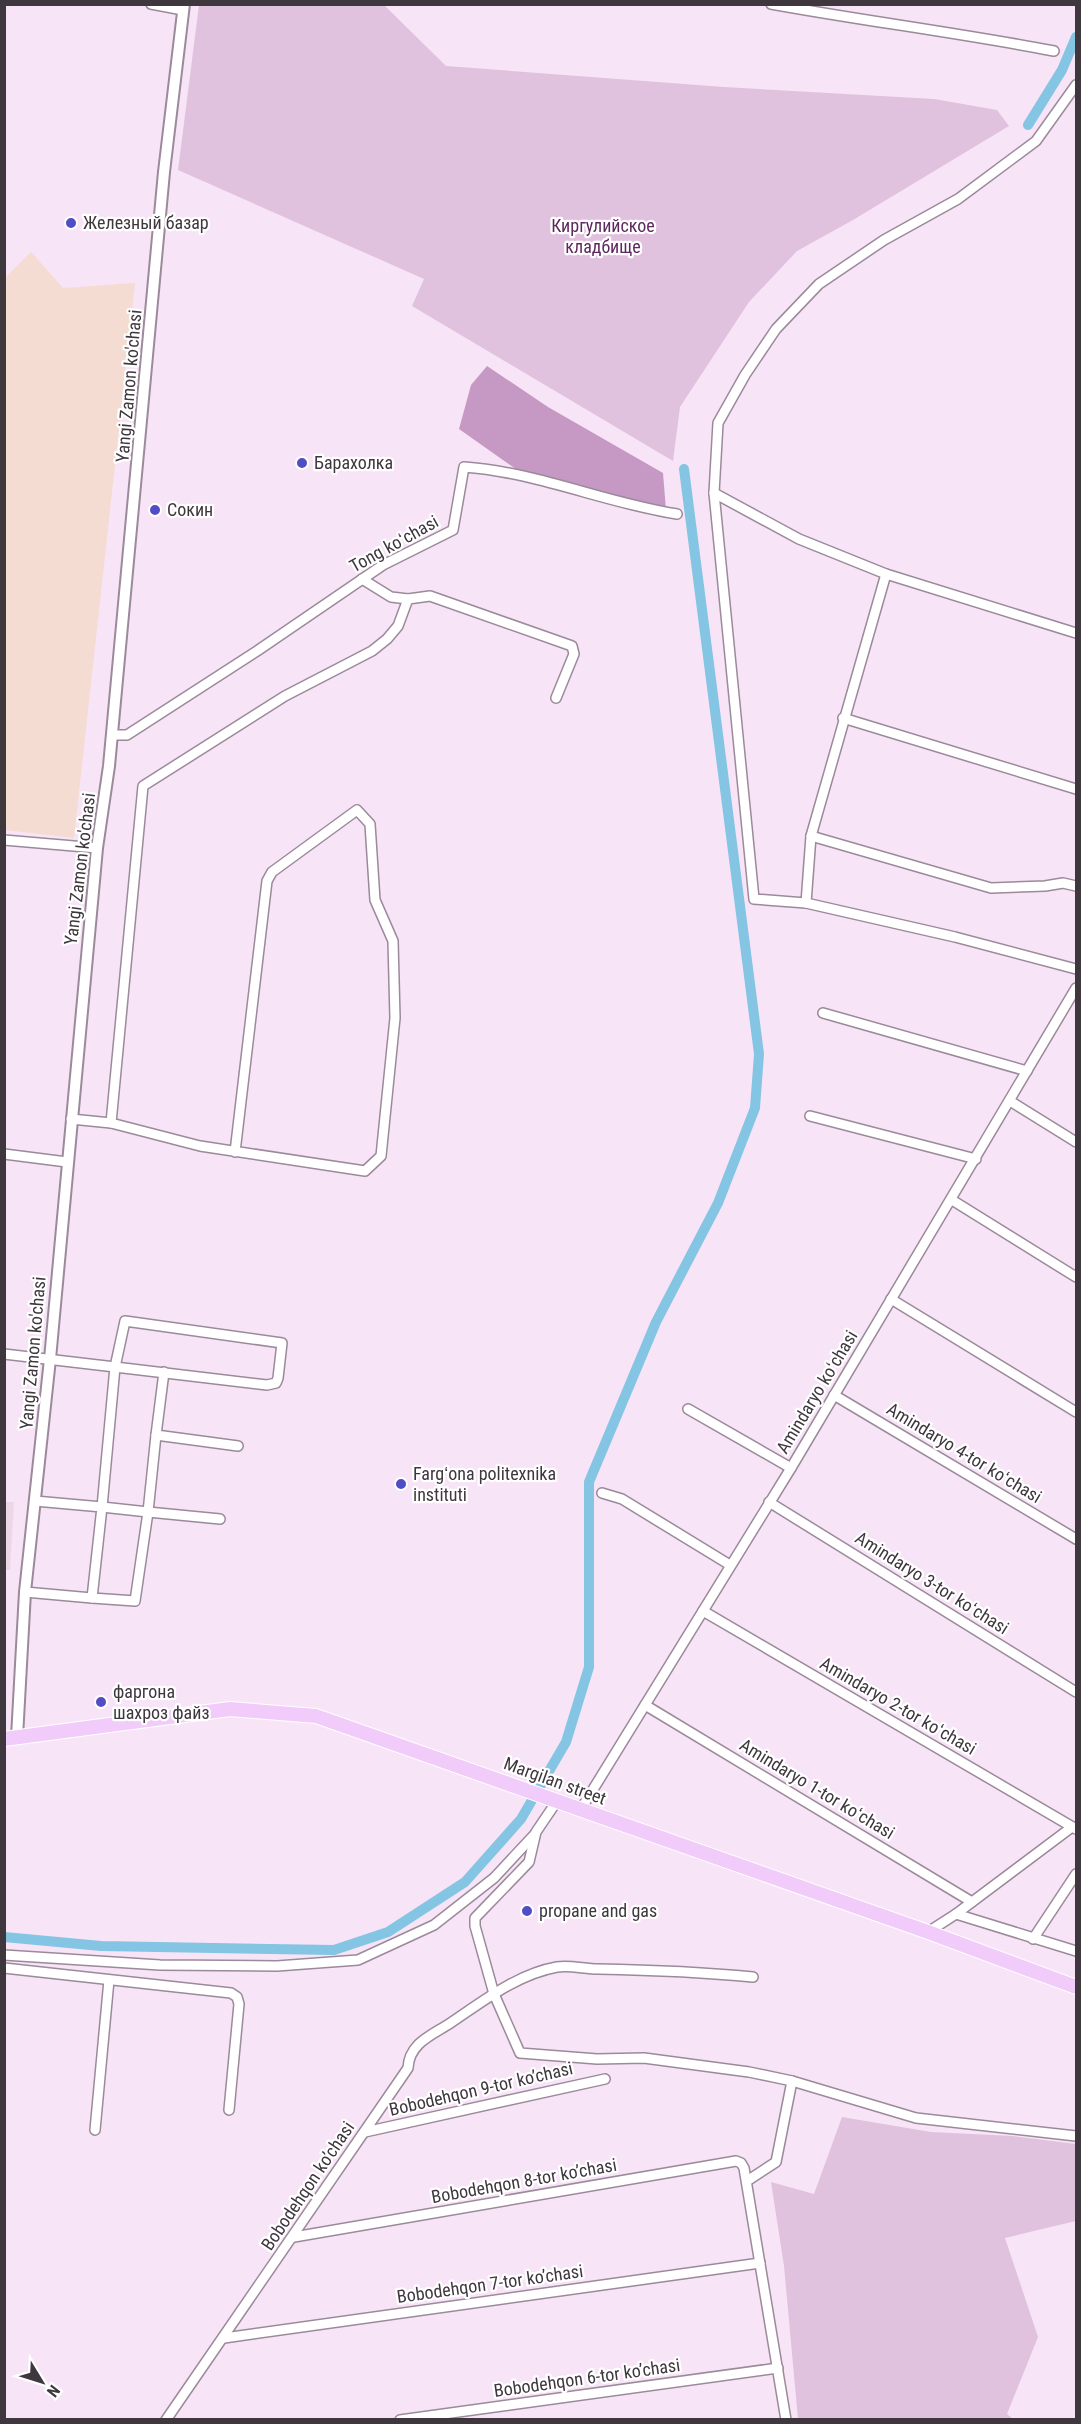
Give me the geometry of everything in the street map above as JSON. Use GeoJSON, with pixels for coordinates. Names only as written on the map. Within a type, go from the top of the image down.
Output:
{"type":"FeatureCollection","features":[{"type":"Feature","properties":{"kind":"main road","name":"Margilan street"},"geometry":{"type":"LineString","coordinates":[[10,1738],[230,1709],[316,1716],[928,1932],[1077,1987]]}},
{"type":"Feature","properties":{"kind":"street"},"geometry":{"type":"LineString","coordinates":[[151,4],[183,7]]}},
{"type":"Feature","properties":{"kind":"street"},"geometry":{"type":"LineString","coordinates":[[771,4],[1054,51]]}},
{"type":"Feature","properties":{"kind":"street","name":"Yangi Zamon ko'chasi"},"geometry":{"type":"LineString","coordinates":[[10,1738],[50,1359],[97,848],[112,735],[164,172],[183,7]]}},
{"type":"Feature","properties":{"kind":"street"},"geometry":{"type":"LineString","coordinates":[[1077,85],[1036,141],[958,199],[884,240],[819,284],[776,329],[745,375],[718,423],[714,493],[754,899],[806,903],[955,937],[1077,969]]}},
{"type":"Feature","properties":{"kind":"street","name":"Tong koʻchasi"},"geometry":{"type":"LineString","coordinates":[[112,735],[127,735],[383,565],[453,530],[464,467],[490,469],[638,508],[677,514]]}},
{"type":"Feature","properties":{"kind":"street"},"geometry":{"type":"LineString","coordinates":[[714,493],[799,538],[886,574],[1077,633]]}},
{"type":"Feature","properties":{"kind":"street"},"geometry":{"type":"LineString","coordinates":[[806,903],[811,836],[886,574]]}},
{"type":"Feature","properties":{"kind":"street"},"geometry":{"type":"LineString","coordinates":[[362,579],[391,597],[408,599],[430,596],[572,646],[574,654],[556,698]]}},
{"type":"Feature","properties":{"kind":"street"},"geometry":{"type":"LineString","coordinates":[[111,1123],[142,786],[285,696],[372,651],[398,626],[408,599]]}},
{"type":"Feature","properties":{"kind":"street"},"geometry":{"type":"LineString","coordinates":[[843,718],[1077,789]]}},
{"type":"Feature","properties":{"kind":"street"},"geometry":{"type":"LineString","coordinates":[[71,1119],[111,1123],[200,1146],[235,1152],[365,1171],[381,1156],[395,1018],[393,941],[375,900],[370,824],[357,810],[272,872],[267,881],[235,1152]]}},
{"type":"Feature","properties":{"kind":"street"},"geometry":{"type":"LineString","coordinates":[[811,836],[991,888],[1064,883],[1077,886]]}},
{"type":"Feature","properties":{"kind":"street"},"geometry":{"type":"LineString","coordinates":[[4,840],[97,848]]}},
{"type":"Feature","properties":{"kind":"street","name":"Amindaryo koʻchasi"},"geometry":{"type":"LineString","coordinates":[[581,1809],[791,1468],[1077,988]]}},
{"type":"Feature","properties":{"kind":"street"},"geometry":{"type":"LineString","coordinates":[[1067,1004],[1077,1010]]}},
{"type":"Feature","properties":{"kind":"street"},"geometry":{"type":"LineString","coordinates":[[823,1013],[1027,1071]]}},
{"type":"Feature","properties":{"kind":"street"},"geometry":{"type":"LineString","coordinates":[[1011,1101],[1077,1142]]}},
{"type":"Feature","properties":{"kind":"street"},"geometry":{"type":"LineString","coordinates":[[810,1116],[976,1159]]}},
{"type":"Feature","properties":{"kind":"street"},"geometry":{"type":"LineString","coordinates":[[4,1154],[67,1162]]}},
{"type":"Feature","properties":{"kind":"street"},"geometry":{"type":"LineString","coordinates":[[952,1200],[1077,1277]]}},
{"type":"Feature","properties":{"kind":"street"},"geometry":{"type":"LineString","coordinates":[[891,1299],[1077,1412]]}},
{"type":"Feature","properties":{"kind":"street"},"geometry":{"type":"LineString","coordinates":[[4,1354],[115,1367],[164,1372],[267,1385],[276,1383],[278,1378],[282,1343],[125,1321],[115,1367],[92,1598]]}},
{"type":"Feature","properties":{"kind":"street"},"geometry":{"type":"LineString","coordinates":[[25,1592],[135,1601],[164,1372]]}},
{"type":"Feature","properties":{"kind":"street","name":"Amindaryo 4-tor koʻchasi"},"geometry":{"type":"LineString","coordinates":[[834,1395],[1077,1539]]}},
{"type":"Feature","properties":{"kind":"street"},"geometry":{"type":"LineString","coordinates":[[688,1409],[791,1468]]}},
{"type":"Feature","properties":{"kind":"street"},"geometry":{"type":"LineString","coordinates":[[156,1435],[238,1446]]}},
{"type":"Feature","properties":{"kind":"street"},"geometry":{"type":"LineString","coordinates":[[602,1493],[622,1498],[730,1565]]}},
{"type":"Feature","properties":{"kind":"street"},"geometry":{"type":"LineString","coordinates":[[35,1501],[220,1519]]}},
{"type":"Feature","properties":{"kind":"street","name":"Amindaryo 3-tor koʻchasi"},"geometry":{"type":"LineString","coordinates":[[770,1502],[1077,1692]]}},
{"type":"Feature","properties":{"kind":"street","name":"Amindaryo 2-tor koʻchasi"},"geometry":{"type":"LineString","coordinates":[[703,1611],[1075,1828]]}},
{"type":"Feature","properties":{"kind":"street","name":"Amindaryo 1-tor koʻchasi"},"geometry":{"type":"LineString","coordinates":[[645,1705],[972,1902]]}},
{"type":"Feature","properties":{"kind":"street"},"geometry":{"type":"LineString","coordinates":[[4,1955],[160,1965],[277,1966],[358,1960],[434,1925],[494,1878],[536,1832],[553,1800]]}},
{"type":"Feature","properties":{"kind":"street"},"geometry":{"type":"LineString","coordinates":[[928,1932],[1075,1828]]}},
{"type":"Feature","properties":{"kind":"street"},"geometry":{"type":"LineString","coordinates":[[536,1832],[529,1862],[475,1918],[475,1926],[494,1994],[520,2053],[597,2059],[644,2058],[749,2072],[792,2081],[916,2118],[1077,2136]]}},
{"type":"Feature","properties":{"kind":"street"},"geometry":{"type":"LineString","coordinates":[[1033,1939],[1077,1874]]}},
{"type":"Feature","properties":{"kind":"street"},"geometry":{"type":"LineString","coordinates":[[956,1914],[1077,1951]]}},
{"type":"Feature","properties":{"kind":"street","name":"Bobodehqon koʼchasi"},"geometry":{"type":"LineString","coordinates":[[166,2420],[408,2068],[409,2056],[413,2049],[494,1994],[531,1975],[560,1966],[589,1969],[688,1970],[753,1977]]}},
{"type":"Feature","properties":{"kind":"street"},"geometry":{"type":"LineString","coordinates":[[4,1968],[231,1993],[237,1997],[239,2004],[229,2110]]}},
{"type":"Feature","properties":{"kind":"street"},"geometry":{"type":"LineString","coordinates":[[95,2130],[109,1980]]}},
{"type":"Feature","properties":{"kind":"street","name":"Bobodehqon 9-tor koʼchasi"},"geometry":{"type":"LineString","coordinates":[[365,2132],[605,2079]]}},
{"type":"Feature","properties":{"kind":"street"},"geometry":{"type":"LineString","coordinates":[[786,2420],[747,2181],[776,2162],[792,2081]]}},
{"type":"Feature","properties":{"kind":"street","name":"Bobodehqon 8-tor koʼchasi"},"geometry":{"type":"LineString","coordinates":[[294,2236],[736,2161],[744,2168],[747,2181]]}},
{"type":"Feature","properties":{"kind":"street","name":"Bobodehqon 7-tor koʼchasi"},"geometry":{"type":"LineString","coordinates":[[224,2338],[760,2263]]}},
{"type":"Feature","properties":{"kind":"street","name":"Bobodehqon 6-tor koʼchasi"},"geometry":{"type":"LineString","coordinates":[[400,2420],[778,2368]]}},
{"type":"Feature","properties":{"kind":"shaded area"},"geometry":{"type":"Polygon","coordinates":[[[31,252],[63,288],[135,283],[74,838],[5,830],[4,279],[31,252]]]}},
{"type":"Feature","properties":{"kind":"shaded area"},"geometry":{"type":"Polygon","coordinates":[[[487,366],[548,407],[663,473],[666,510],[520,472],[459,429],[471,385],[487,366]]]}},
{"type":"Feature","properties":{"kind":"shaded area"},"geometry":{"type":"Polygon","coordinates":[[[5,1502],[14,1502],[10,1570],[5,1570],[5,1502]]]}},
{"type":"Feature","properties":{"kind":"green space","name":"Киргулийское кладбище"},"geometry":{"type":"Polygon","coordinates":[[[199,5],[384,5],[446,66],[724,87],[934,99],[997,110],[1009,126],[797,251],[749,302],[680,407],[673,461],[412,306],[424,279],[178,170],[199,5]]]}},
{"type":"Feature","properties":{"kind":"green space"},"geometry":{"type":"Polygon","coordinates":[[[842,2117],[931,2132],[1013,2136],[1076,2144],[1076,2221],[1005,2238],[1038,2337],[1007,2414],[1013,2419],[798,2419],[784,2266],[771,2182],[814,2194],[842,2117]]]}},
{"type":"Feature","properties":{"kind":"waterway"},"geometry":{"type":"LineString","coordinates":[[1028,125],[1062,70],[1076,37]]}},
{"type":"Feature","properties":{"kind":"waterway"},"geometry":{"type":"LineString","coordinates":[[4,1937],[101,1946],[334,1950],[388,1932],[465,1882],[521,1819],[566,1742],[589,1667],[589,1482],[656,1322],[718,1203],[755,1108],[759,1054],[684,469]]}},
{"type":"Feature","properties":{"kind":"place","name":"Железный базар"},"geometry":{"type":"Point","coordinates":[71,223]}},
{"type":"Feature","properties":{"kind":"place","name":"Барахолка"},"geometry":{"type":"Point","coordinates":[302,463]}},
{"type":"Feature","properties":{"kind":"place","name":"Сокин"},"geometry":{"type":"Point","coordinates":[155,510]}},
{"type":"Feature","properties":{"kind":"place","name":"Fargʻona politexnika instituti"},"geometry":{"type":"Point","coordinates":[401,1484]}},
{"type":"Feature","properties":{"kind":"place","name":"фаргона шахроз файз"},"geometry":{"type":"Point","coordinates":[101,1702]}},
{"type":"Feature","properties":{"kind":"place","name":"propane and gas"},"geometry":{"type":"Point","coordinates":[527,1911]}}]}
